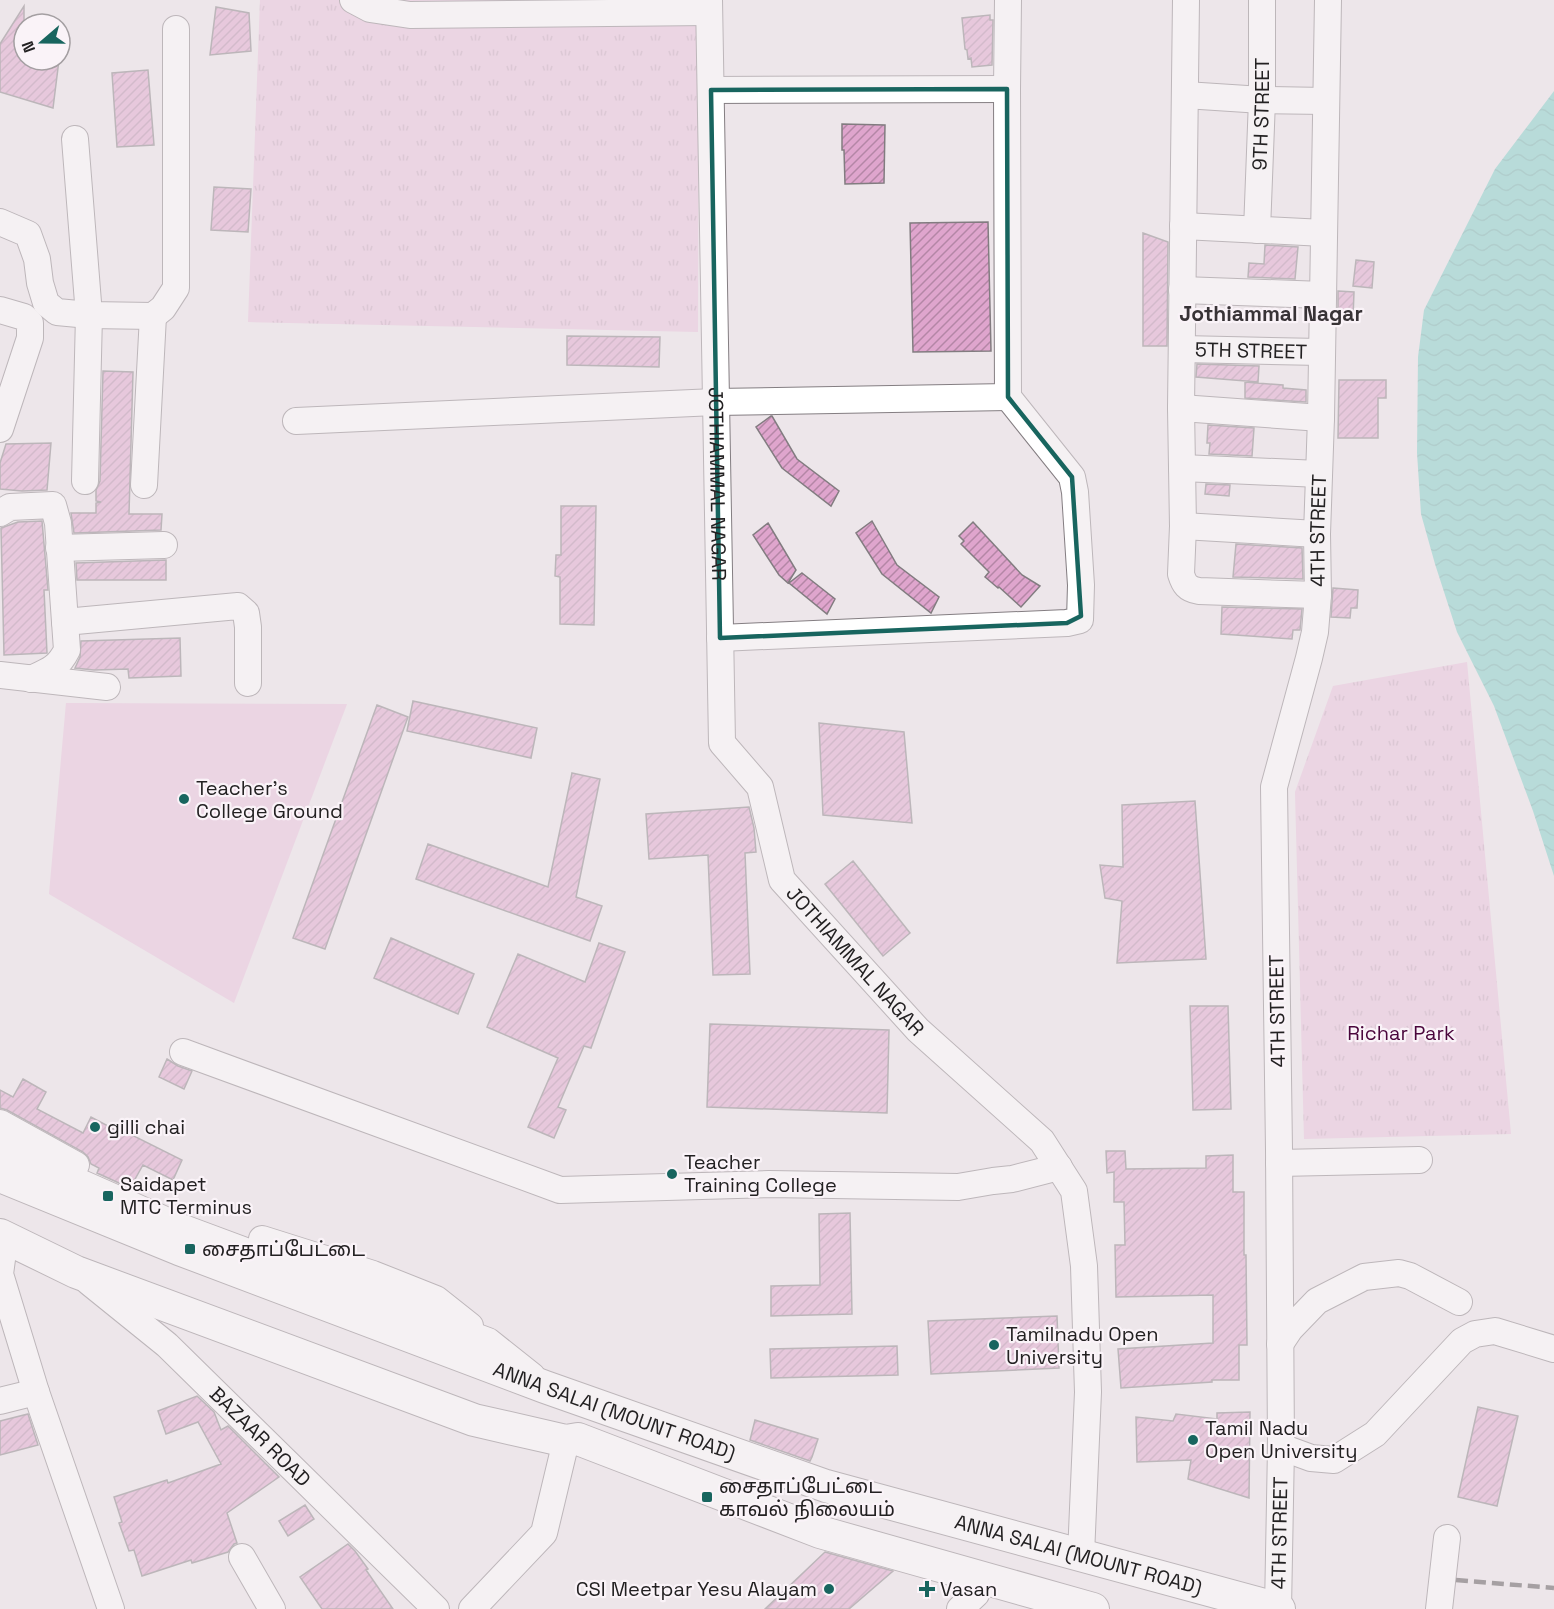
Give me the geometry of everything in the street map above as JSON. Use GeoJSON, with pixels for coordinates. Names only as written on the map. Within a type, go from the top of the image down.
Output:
{"type":"FeatureCollection","features":[{"type":"Feature","properties":{"kind":"main road","name":"ANNA SALAI (MOUNT ROAD)"},"geometry":{"type":"LineString","coordinates":[[0,1176],[179,1249],[545,1387],[826,1486],[1279,1609]]}},
{"type":"Feature","properties":{"kind":"main road","name":"ANNA SALAI (MOUNT ROAD)"},"geometry":{"type":"LineString","coordinates":[[2,1236],[76,1272],[474,1420],[566,1441],[578,1440],[820,1532],[1093,1609]]}},
{"type":"Feature","properties":{"kind":"street"},"geometry":{"type":"LineString","coordinates":[[353,0],[370,9],[410,15],[709,6]]}},
{"type":"Feature","properties":{"kind":"street"},"geometry":{"type":"LineString","coordinates":[[720,638],[1067,623],[1080,620],[1081,585],[1072,477],[1008,397],[1008,0]]}},
{"type":"Feature","properties":{"kind":"street"},"geometry":{"type":"LineString","coordinates":[[1186,0],[1181,574],[1187,587],[1198,591],[1318,595]]}},
{"type":"Feature","properties":{"kind":"street","name":"9TH STREET"},"geometry":{"type":"LineString","coordinates":[[1257,230],[1262,100],[1262,0]]}},
{"type":"Feature","properties":{"kind":"street","name":"4TH STREET"},"geometry":{"type":"LineString","coordinates":[[1279,1609],[1281,1447],[1274,787],[1315,632],[1318,595],[1318,474],[1321,418],[1328,0]]}},
{"type":"Feature","properties":{"kind":"street","name":"JOTHIAMMAL NAGAR"},"geometry":{"type":"LineString","coordinates":[[709,6],[722,743],[760,787],[782,880],[918,1030],[1042,1141],[1074,1191],[1084,1266],[1089,1392],[1081,1555]]}},
{"type":"Feature","properties":{"kind":"street"},"geometry":{"type":"LineString","coordinates":[[0,222],[28,234],[37,259],[40,283],[46,303],[57,312],[153,316],[163,309],[176,288],[176,28]]}},
{"type":"Feature","properties":{"kind":"street"},"geometry":{"type":"LineString","coordinates":[[711,90],[1007,89]]}},
{"type":"Feature","properties":{"kind":"street"},"geometry":{"type":"LineString","coordinates":[[1185,95],[1326,101]]}},
{"type":"Feature","properties":{"kind":"street"},"geometry":{"type":"LineString","coordinates":[[75,139],[89,315],[85,481]]}},
{"type":"Feature","properties":{"kind":"street"},"geometry":{"type":"LineString","coordinates":[[1183,226],[1324,233]]}},
{"type":"Feature","properties":{"kind":"street"},"geometry":{"type":"LineString","coordinates":[[1182,290],[1323,295]]}},
{"type":"Feature","properties":{"kind":"street"},"geometry":{"type":"LineString","coordinates":[[0,310],[24,317],[30,323],[30,338],[0,429]]}},
{"type":"Feature","properties":{"kind":"street"},"geometry":{"type":"LineString","coordinates":[[144,485],[153,316]]}},
{"type":"Feature","properties":{"kind":"street","name":"5TH STREET"},"geometry":{"type":"LineString","coordinates":[[1182,349],[1321,352]]}},
{"type":"Feature","properties":{"kind":"street"},"geometry":{"type":"LineString","coordinates":[[296,421],[715,402],[1008,397]]}},
{"type":"Feature","properties":{"kind":"street"},"geometry":{"type":"LineString","coordinates":[[1181,408],[1321,418]]}},
{"type":"Feature","properties":{"kind":"street"},"geometry":{"type":"LineString","coordinates":[[1182,468],[1318,474]]}},
{"type":"Feature","properties":{"kind":"street"},"geometry":{"type":"LineString","coordinates":[[0,513],[10,507],[53,505],[58,523],[67,650],[61,661],[51,670],[31,679]]}},
{"type":"Feature","properties":{"kind":"street"},"geometry":{"type":"LineString","coordinates":[[1183,526],[1317,534]]}},
{"type":"Feature","properties":{"kind":"street"},"geometry":{"type":"LineString","coordinates":[[59,548],[164,545]]}},
{"type":"Feature","properties":{"kind":"street"},"geometry":{"type":"LineString","coordinates":[[65,622],[238,606],[246,614],[248,627],[248,683]]}},
{"type":"Feature","properties":{"kind":"street"},"geometry":{"type":"LineString","coordinates":[[0,675],[106,687]]}},
{"type":"Feature","properties":{"kind":"street"},"geometry":{"type":"LineString","coordinates":[[183,1052],[560,1190],[769,1184],[958,1187],[1012,1179],[1059,1167]]}},
{"type":"Feature","properties":{"kind":"street"},"geometry":{"type":"LineString","coordinates":[[0,1124],[145,1203],[374,1274],[436,1299],[545,1387]]}},
{"type":"Feature","properties":{"kind":"street"},"geometry":{"type":"LineString","coordinates":[[0,1147],[182,1227],[488,1341]]}},
{"type":"Feature","properties":{"kind":"street"},"geometry":{"type":"LineString","coordinates":[[1279,1163],[1419,1160]]}},
{"type":"Feature","properties":{"kind":"street"},"geometry":{"type":"LineString","coordinates":[[2,1236],[0,1274],[36,1392],[111,1609]]}},
{"type":"Feature","properties":{"kind":"street","name":"BAZAAR ROAD"},"geometry":{"type":"LineString","coordinates":[[76,1272],[167,1345],[436,1609]]}},
{"type":"Feature","properties":{"kind":"street"},"geometry":{"type":"LineString","coordinates":[[1280,1344],[1290,1329],[1317,1301],[1364,1277],[1399,1273],[1410,1276],[1459,1302]]}},
{"type":"Feature","properties":{"kind":"street"},"geometry":{"type":"LineString","coordinates":[[1281,1447],[1311,1458],[1334,1460],[1375,1434],[1462,1341],[1475,1334],[1495,1330],[1554,1349]]}},
{"type":"Feature","properties":{"kind":"street"},"geometry":{"type":"LineString","coordinates":[[0,1401],[36,1392]]}},
{"type":"Feature","properties":{"kind":"street"},"geometry":{"type":"LineString","coordinates":[[472,1609],[544,1533],[566,1441]]}},
{"type":"Feature","properties":{"kind":"street"},"geometry":{"type":"LineString","coordinates":[[1439,1609],[1447,1538]]}},
{"type":"Feature","properties":{"kind":"street"},"geometry":{"type":"LineString","coordinates":[[242,1557],[272,1609]]}},
{"type":"Feature","properties":{"kind":"highlighted area"},"geometry":{"type":"Polygon","coordinates":[[[1007,89],[1008,397],[1072,477],[1081,616],[1067,623],[720,638],[711,90],[1007,89]]]}},
{"type":"Feature","properties":{"kind":"green space"},"geometry":{"type":"Polygon","coordinates":[[[260,0],[699,0],[698,332],[248,322],[260,0]]]}},
{"type":"Feature","properties":{"kind":"green space","name":"Richar Park"},"geometry":{"type":"Polygon","coordinates":[[[1467,662],[1511,1134],[1304,1139],[1295,792],[1333,686],[1467,662]]]}},
{"type":"Feature","properties":{"kind":"green space","name":"Teacher's College Ground"},"geometry":{"type":"Polygon","coordinates":[[[66,703],[347,704],[234,1003],[49,894],[66,703]]]}},
{"type":"Feature","properties":{"kind":"water"},"geometry":{"type":"Polygon","coordinates":[[[1554,91],[1554,876],[1533,811],[1494,706],[1457,632],[1421,514],[1417,453],[1418,357],[1424,310],[1495,169],[1554,91]]]}},
{"type":"Feature","properties":{"kind":"building"},"geometry":{"type":"Polygon","coordinates":[[[216,7],[249,13],[251,51],[210,55],[216,7]]]}},
{"type":"Feature","properties":{"kind":"building"},"geometry":{"type":"Polygon","coordinates":[[[990,15],[990,20],[993,20],[992,65],[972,67],[971,58],[968,59],[965,49],[962,18],[990,15]]]}},
{"type":"Feature","properties":{"kind":"building"},"geometry":{"type":"Polygon","coordinates":[[[12,25],[12,72],[58,72],[53,108],[0,92],[0,44],[12,25]]]}},
{"type":"Feature","properties":{"kind":"building"},"geometry":{"type":"Polygon","coordinates":[[[148,70],[154,145],[117,147],[112,73],[148,70]]]}},
{"type":"Feature","properties":{"kind":"building"},"geometry":{"type":"Polygon","coordinates":[[[842,124],[885,125],[884,183],[845,184],[842,124]]]}},
{"type":"Feature","properties":{"kind":"building"},"geometry":{"type":"Polygon","coordinates":[[[214,187],[251,189],[248,232],[211,230],[214,187]]]}},
{"type":"Feature","properties":{"kind":"building"},"geometry":{"type":"Polygon","coordinates":[[[988,222],[991,351],[913,352],[910,223],[988,222]]]}},
{"type":"Feature","properties":{"kind":"building"},"geometry":{"type":"Polygon","coordinates":[[[1143,233],[1168,242],[1167,346],[1143,346],[1143,233]]]}},
{"type":"Feature","properties":{"kind":"building"},"geometry":{"type":"Polygon","coordinates":[[[1265,245],[1298,247],[1295,279],[1248,277],[1249,263],[1264,264],[1265,245]]]}},
{"type":"Feature","properties":{"kind":"building"},"geometry":{"type":"Polygon","coordinates":[[[1356,260],[1374,262],[1372,288],[1353,286],[1356,260]]]}},
{"type":"Feature","properties":{"kind":"building"},"geometry":{"type":"Polygon","coordinates":[[[1338,291],[1354,292],[1353,318],[1338,317],[1338,291]]]}},
{"type":"Feature","properties":{"kind":"building"},"geometry":{"type":"Polygon","coordinates":[[[567,336],[660,337],[659,367],[567,365],[567,336]]]}},
{"type":"Feature","properties":{"kind":"building"},"geometry":{"type":"Polygon","coordinates":[[[1197,364],[1259,366],[1258,382],[1196,377],[1197,364]]]}},
{"type":"Feature","properties":{"kind":"building"},"geometry":{"type":"Polygon","coordinates":[[[103,371],[133,372],[129,514],[162,514],[161,530],[74,533],[71,513],[96,513],[96,503],[101,502],[96,501],[96,490],[100,481],[103,371]]]}},
{"type":"Feature","properties":{"kind":"building"},"geometry":{"type":"Polygon","coordinates":[[[1339,380],[1386,380],[1386,398],[1378,398],[1378,438],[1338,438],[1339,380]]]}},
{"type":"Feature","properties":{"kind":"building"},"geometry":{"type":"Polygon","coordinates":[[[1245,382],[1283,385],[1283,388],[1306,390],[1306,402],[1245,398],[1245,382]]]}},
{"type":"Feature","properties":{"kind":"building"},"geometry":{"type":"Polygon","coordinates":[[[771,416],[797,459],[839,491],[831,506],[782,468],[756,427],[771,416]]]}},
{"type":"Feature","properties":{"kind":"building"},"geometry":{"type":"Polygon","coordinates":[[[1208,425],[1254,428],[1252,456],[1209,454],[1208,425]]]}},
{"type":"Feature","properties":{"kind":"building"},"geometry":{"type":"Polygon","coordinates":[[[51,443],[47,490],[0,489],[0,463],[6,444],[51,443]]]}},
{"type":"Feature","properties":{"kind":"building"},"geometry":{"type":"Polygon","coordinates":[[[1206,484],[1230,485],[1229,496],[1205,494],[1206,484]]]}},
{"type":"Feature","properties":{"kind":"building"},"geometry":{"type":"Polygon","coordinates":[[[561,506],[596,506],[594,625],[560,624],[560,577],[555,576],[556,555],[561,555],[561,506]]]}},
{"type":"Feature","properties":{"kind":"building"},"geometry":{"type":"Polygon","coordinates":[[[42,521],[48,590],[44,590],[47,653],[4,655],[1,528],[18,522],[42,521]]]}},
{"type":"Feature","properties":{"kind":"building"},"geometry":{"type":"Polygon","coordinates":[[[872,521],[897,565],[939,597],[931,613],[882,574],[856,533],[872,521]]]}},
{"type":"Feature","properties":{"kind":"building"},"geometry":{"type":"Polygon","coordinates":[[[973,522],[1022,575],[1040,586],[1021,607],[985,577],[989,572],[961,544],[964,541],[959,536],[973,522]]]}},
{"type":"Feature","properties":{"kind":"building"},"geometry":{"type":"Polygon","coordinates":[[[768,523],[796,570],[788,583],[779,575],[753,535],[768,523]]]}},
{"type":"Feature","properties":{"kind":"building"},"geometry":{"type":"Polygon","coordinates":[[[1236,544],[1302,548],[1303,579],[1233,577],[1236,544]]]}},
{"type":"Feature","properties":{"kind":"building"},"geometry":{"type":"Polygon","coordinates":[[[166,560],[166,580],[77,580],[76,563],[166,560]]]}},
{"type":"Feature","properties":{"kind":"building"},"geometry":{"type":"Polygon","coordinates":[[[802,573],[835,599],[827,614],[789,583],[802,573]]]}},
{"type":"Feature","properties":{"kind":"building"},"geometry":{"type":"Polygon","coordinates":[[[1333,588],[1358,590],[1357,608],[1351,608],[1350,618],[1331,617],[1333,588]]]}},
{"type":"Feature","properties":{"kind":"building"},"geometry":{"type":"Polygon","coordinates":[[[1222,607],[1302,609],[1300,630],[1293,630],[1292,639],[1221,634],[1222,607]]]}},
{"type":"Feature","properties":{"kind":"building"},"geometry":{"type":"Polygon","coordinates":[[[180,638],[181,676],[129,678],[128,669],[75,668],[80,657],[81,641],[180,638]]]}},
{"type":"Feature","properties":{"kind":"building"},"geometry":{"type":"Polygon","coordinates":[[[413,701],[537,728],[531,758],[407,731],[413,701]]]}},
{"type":"Feature","properties":{"kind":"building"},"geometry":{"type":"Polygon","coordinates":[[[377,705],[408,717],[325,949],[293,938],[377,705]]]}},
{"type":"Feature","properties":{"kind":"building"},"geometry":{"type":"Polygon","coordinates":[[[819,723],[904,732],[912,823],[823,815],[819,723]]]}},
{"type":"Feature","properties":{"kind":"building"},"geometry":{"type":"Polygon","coordinates":[[[572,773],[600,779],[576,897],[602,906],[590,941],[416,879],[428,844],[548,887],[572,773]]]}},
{"type":"Feature","properties":{"kind":"building"},"geometry":{"type":"Polygon","coordinates":[[[1195,801],[1206,959],[1117,963],[1122,901],[1105,898],[1100,865],[1123,867],[1122,805],[1195,801]]]}},
{"type":"Feature","properties":{"kind":"building"},"geometry":{"type":"Polygon","coordinates":[[[749,807],[756,852],[745,853],[750,974],[713,975],[708,855],[649,859],[646,814],[749,807]]]}},
{"type":"Feature","properties":{"kind":"building"},"geometry":{"type":"Polygon","coordinates":[[[853,861],[910,933],[883,956],[825,884],[853,861]]]}},
{"type":"Feature","properties":{"kind":"building"},"geometry":{"type":"Polygon","coordinates":[[[391,938],[474,974],[458,1014],[374,978],[391,938]]]}},
{"type":"Feature","properties":{"kind":"building"},"geometry":{"type":"Polygon","coordinates":[[[599,943],[625,952],[591,1048],[584,1046],[558,1107],[566,1110],[554,1138],[528,1127],[558,1058],[487,1027],[518,954],[585,982],[599,943]]]}},
{"type":"Feature","properties":{"kind":"building"},"geometry":{"type":"Polygon","coordinates":[[[1190,1006],[1228,1006],[1231,1109],[1193,1110],[1190,1006]]]}},
{"type":"Feature","properties":{"kind":"building"},"geometry":{"type":"Polygon","coordinates":[[[710,1024],[889,1030],[887,1113],[707,1107],[710,1024]]]}},
{"type":"Feature","properties":{"kind":"building"},"geometry":{"type":"Polygon","coordinates":[[[167,1059],[192,1071],[184,1089],[159,1077],[167,1059]]]}},
{"type":"Feature","properties":{"kind":"building"},"geometry":{"type":"Polygon","coordinates":[[[23,1079],[46,1092],[37,1109],[83,1133],[91,1117],[182,1160],[173,1180],[143,1165],[130,1188],[97,1173],[99,1168],[91,1164],[83,1152],[0,1108],[0,1090],[13,1097],[23,1079]]]}},
{"type":"Feature","properties":{"kind":"building"},"geometry":{"type":"Polygon","coordinates":[[[1106,1151],[1125,1151],[1126,1169],[1206,1168],[1206,1156],[1233,1155],[1233,1192],[1244,1192],[1244,1255],[1246,1255],[1247,1345],[1239,1345],[1239,1380],[1212,1380],[1212,1382],[1121,1388],[1118,1349],[1213,1343],[1213,1295],[1116,1297],[1115,1245],[1125,1245],[1124,1202],[1114,1202],[1114,1172],[1107,1173],[1106,1151]]]}},
{"type":"Feature","properties":{"kind":"building"},"geometry":{"type":"Polygon","coordinates":[[[850,1213],[852,1314],[771,1316],[771,1286],[820,1285],[819,1214],[850,1213]]]}},
{"type":"Feature","properties":{"kind":"building","name":"Tamilnadu Open University"},"geometry":{"type":"Polygon","coordinates":[[[1057,1316],[1059,1368],[931,1374],[928,1321],[1057,1316]]]}},
{"type":"Feature","properties":{"kind":"building"},"geometry":{"type":"Polygon","coordinates":[[[897,1346],[898,1375],[771,1378],[770,1349],[897,1346]]]}},
{"type":"Feature","properties":{"kind":"building"},"geometry":{"type":"Polygon","coordinates":[[[197,1396],[214,1412],[221,1430],[228,1426],[279,1477],[227,1513],[237,1543],[228,1552],[192,1563],[191,1560],[142,1576],[134,1550],[129,1551],[119,1523],[122,1522],[114,1497],[167,1480],[168,1483],[221,1464],[198,1422],[166,1434],[158,1411],[197,1396]]]}},
{"type":"Feature","properties":{"kind":"building"},"geometry":{"type":"Polygon","coordinates":[[[1478,1407],[1518,1416],[1497,1506],[1458,1497],[1478,1407]]]}},
{"type":"Feature","properties":{"kind":"building","name":"Tamil Nadu Open University"},"geometry":{"type":"Polygon","coordinates":[[[1250,1412],[1249,1498],[1188,1479],[1191,1460],[1137,1462],[1136,1417],[1173,1421],[1176,1414],[1217,1419],[1217,1413],[1250,1412]]]}},
{"type":"Feature","properties":{"kind":"building"},"geometry":{"type":"Polygon","coordinates":[[[28,1414],[38,1445],[0,1455],[0,1421],[28,1414]]]}},
{"type":"Feature","properties":{"kind":"building"},"geometry":{"type":"Polygon","coordinates":[[[755,1420],[818,1439],[810,1461],[750,1440],[755,1420]]]}},
{"type":"Feature","properties":{"kind":"building"},"geometry":{"type":"Polygon","coordinates":[[[305,1505],[314,1519],[288,1536],[279,1521],[305,1505]]]}},
{"type":"Feature","properties":{"kind":"building"},"geometry":{"type":"Polygon","coordinates":[[[348,1544],[368,1569],[366,1570],[393,1609],[322,1609],[300,1577],[348,1544]]]}},
{"type":"Feature","properties":{"kind":"building","name":"CSI Meetpar Yesu Alayam"},"geometry":{"type":"Polygon","coordinates":[[[825,1552],[893,1571],[849,1609],[765,1609],[825,1552]]]}},
{"type":"Feature","properties":{"kind":"railway"},"geometry":{"type":"LineString","coordinates":[[1456,1580],[1554,1588]]}},
{"type":"Feature","properties":{"kind":"place","name":"Teacher's College Ground"},"geometry":{"type":"Point","coordinates":[184,799]}},
{"type":"Feature","properties":{"kind":"place","name":"gilli chai"},"geometry":{"type":"Point","coordinates":[95,1127]}},
{"type":"Feature","properties":{"kind":"place","name":"Teacher Training College"},"geometry":{"type":"Point","coordinates":[672,1174]}},
{"type":"Feature","properties":{"kind":"place","name":"Saidapet MTC Terminus"},"geometry":{"type":"Point","coordinates":[108,1196]}},
{"type":"Feature","properties":{"kind":"place","name":"சைதாப்பேட்டை"},"geometry":{"type":"Point","coordinates":[190,1249]}},
{"type":"Feature","properties":{"kind":"place","name":"Tamilnadu Open University"},"geometry":{"type":"Point","coordinates":[994,1345]}},
{"type":"Feature","properties":{"kind":"place","name":"Tamil Nadu Open University"},"geometry":{"type":"Point","coordinates":[1193,1440]}},
{"type":"Feature","properties":{"kind":"place","name":"சைதாப்பேட்டை காவல் நிலையம்"},"geometry":{"type":"Point","coordinates":[707,1497]}},
{"type":"Feature","properties":{"kind":"place","name":"CSI Meetpar Yesu Alayam"},"geometry":{"type":"Point","coordinates":[829,1589]}},
{"type":"Feature","properties":{"kind":"place","name":"Vasan"},"geometry":{"type":"Point","coordinates":[927,1589]}},
{"type":"Feature","properties":{"kind":"district","name":"Jothiammal Nagar"},"geometry":{"type":"Point","coordinates":[1271,314]}}]}
